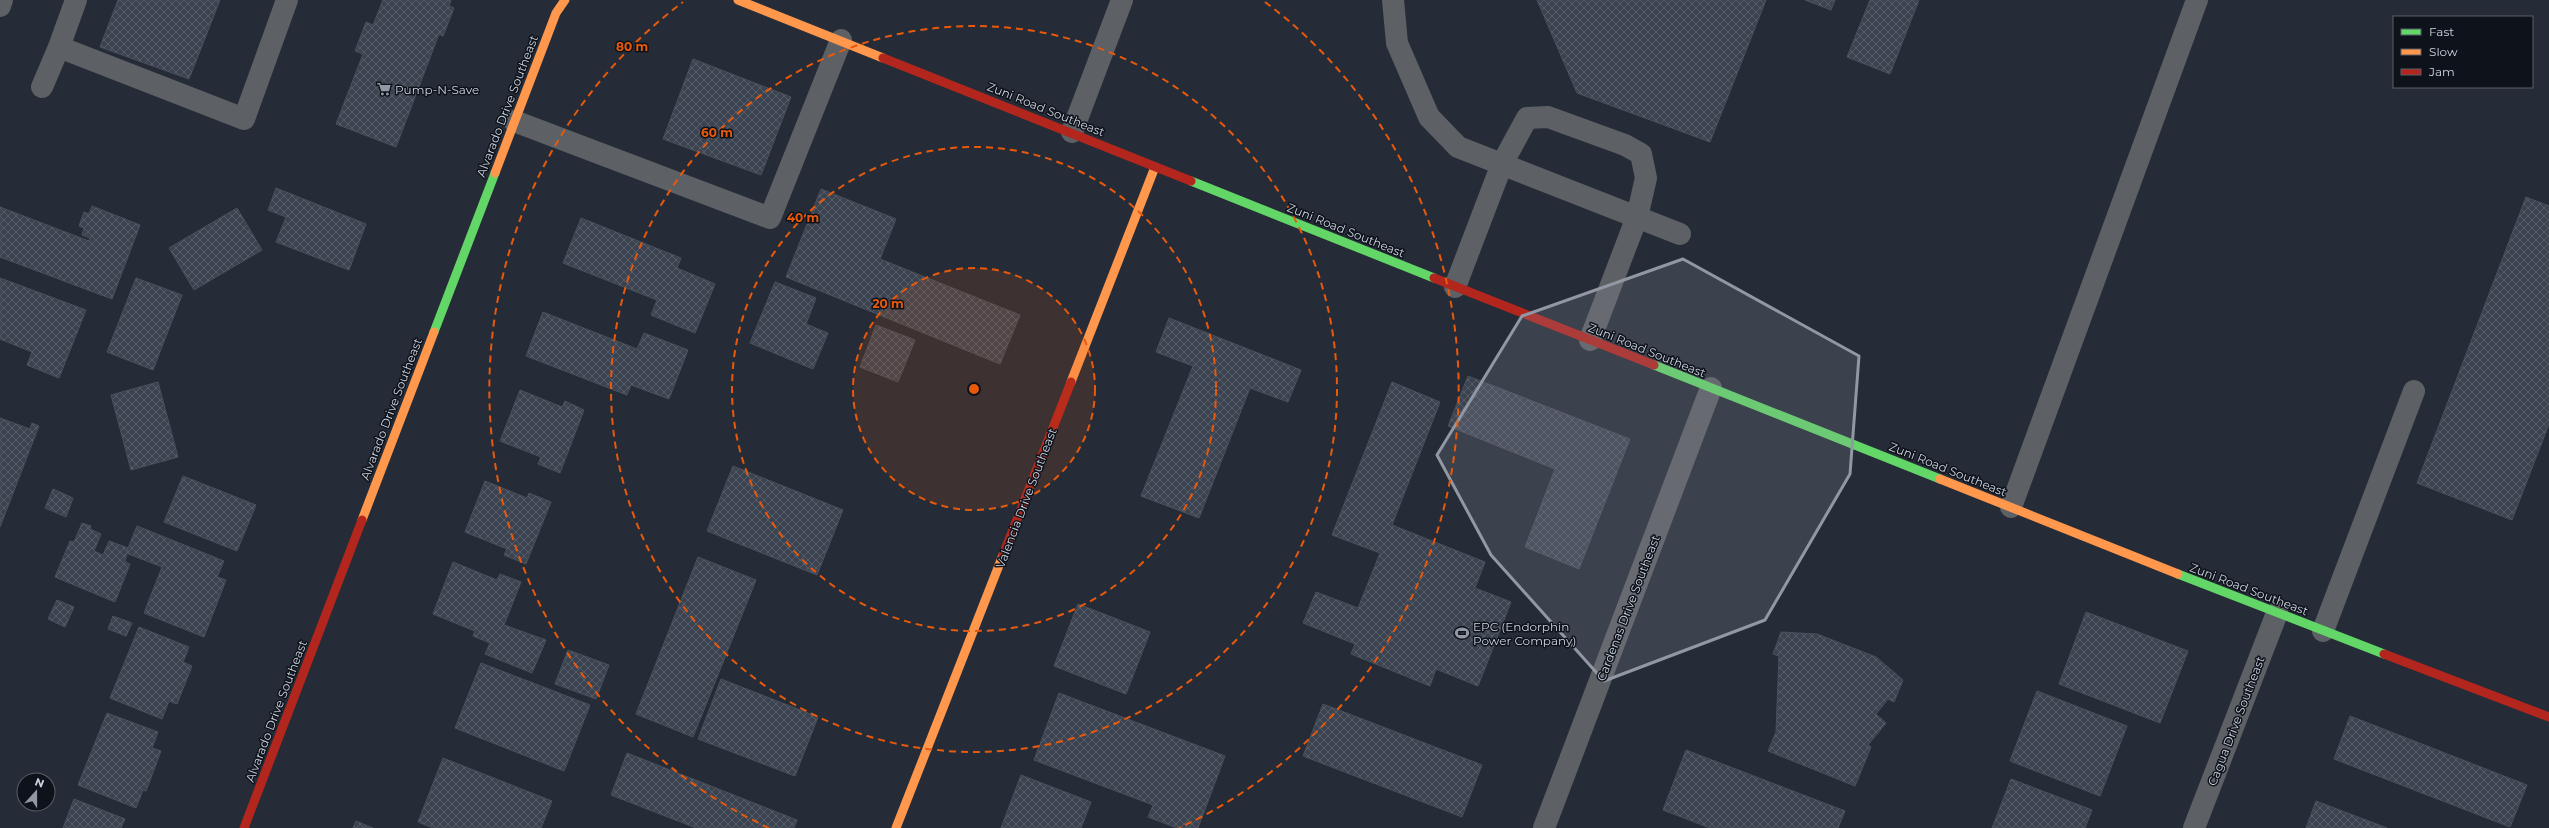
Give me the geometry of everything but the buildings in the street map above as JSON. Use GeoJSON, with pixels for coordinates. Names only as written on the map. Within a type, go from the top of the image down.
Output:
{"type":"FeatureCollection","features":[{"type":"Feature","properties":{"kind":"street"},"geometry":{"type":"LineString","coordinates":[[0,6],[2,0]]}},
{"type":"Feature","properties":{"kind":"street"},"geometry":{"type":"LineString","coordinates":[[42,87],[59,47],[76,0]]}},
{"type":"Feature","properties":{"kind":"street"},"geometry":{"type":"LineString","coordinates":[[59,47],[244,119],[287,0]]}},
{"type":"Feature","properties":{"kind":"street","name":"Alvarado Drive Southeast"},"geometry":{"type":"LineString","coordinates":[[244,828],[514,121],[556,13],[565,0]]}},
{"type":"Feature","properties":{"kind":"street","name":"Zuni Road Southeast"},"geometry":{"type":"LineString","coordinates":[[738,0],[1072,132],[1155,167],[1455,287],[2277,613],[2549,716]]}},
{"type":"Feature","properties":{"kind":"street"},"geometry":{"type":"LineString","coordinates":[[1072,132],[1122,0]]}},
{"type":"Feature","properties":{"kind":"street"},"geometry":{"type":"LineString","coordinates":[[1393,0],[1397,43],[1429,117],[1458,147],[1680,234]]}},
{"type":"Feature","properties":{"kind":"street"},"geometry":{"type":"LineString","coordinates":[[2010,507],[2197,0]]}},
{"type":"Feature","properties":{"kind":"street"},"geometry":{"type":"LineString","coordinates":[[514,121],[770,218],[841,40]]}},
{"type":"Feature","properties":{"kind":"street"},"geometry":{"type":"LineString","coordinates":[[1455,287],[1502,164],[1526,118],[1548,117],[1625,145],[1641,154],[1646,178],[1637,217],[1590,340]]}},
{"type":"Feature","properties":{"kind":"street","name":"Valencia Drive Southeast"},"geometry":{"type":"LineString","coordinates":[[896,828],[1155,167]]}},
{"type":"Feature","properties":{"kind":"street","name":"Cardenas Drive Southeast"},"geometry":{"type":"LineString","coordinates":[[1544,828],[1711,388]]}},
{"type":"Feature","properties":{"kind":"street"},"geometry":{"type":"LineString","coordinates":[[2323,631],[2414,391]]}},
{"type":"Feature","properties":{"kind":"street","name":"Cagua Drive Southeast"},"geometry":{"type":"LineString","coordinates":[[2194,828],[2277,613]]}},
{"type":"Feature","properties":{"kind":"highlighted area"},"geometry":{"type":"Polygon","coordinates":[[[1683,259],[1859,356],[1850,474],[1765,620],[1604,681],[1491,555],[1437,455],[1522,316],[1683,259]]]}},
{"type":"Feature","properties":{"kind":"traffic: fast"},"geometry":{"type":"LineString","coordinates":[[434,332],[495,173]]}},
{"type":"Feature","properties":{"kind":"traffic: fast"},"geometry":{"type":"LineString","coordinates":[[1191,181],[1434,278]]}},
{"type":"Feature","properties":{"kind":"traffic: fast"},"geometry":{"type":"LineString","coordinates":[[1654,365],[1940,479]]}},
{"type":"Feature","properties":{"kind":"traffic: fast"},"geometry":{"type":"LineString","coordinates":[[2178,574],[2384,654]]}},
{"type":"Feature","properties":{"kind":"traffic: slow"},"geometry":{"type":"LineString","coordinates":[[495,173],[556,13],[565,0]]}},
{"type":"Feature","properties":{"kind":"traffic: slow"},"geometry":{"type":"LineString","coordinates":[[738,0],[883,58]]}},
{"type":"Feature","properties":{"kind":"traffic: slow"},"geometry":{"type":"LineString","coordinates":[[1071,382],[1155,167]]}},
{"type":"Feature","properties":{"kind":"traffic: slow"},"geometry":{"type":"LineString","coordinates":[[362,520],[434,332]]}},
{"type":"Feature","properties":{"kind":"traffic: slow"},"geometry":{"type":"LineString","coordinates":[[1940,479],[2178,574]]}},
{"type":"Feature","properties":{"kind":"traffic: slow"},"geometry":{"type":"LineString","coordinates":[[896,828],[1003,555]]}},
{"type":"Feature","properties":{"kind":"traffic: jam"},"geometry":{"type":"LineString","coordinates":[[883,58],[1191,181]]}},
{"type":"Feature","properties":{"kind":"traffic: jam"},"geometry":{"type":"LineString","coordinates":[[1434,278],[1654,365]]}},
{"type":"Feature","properties":{"kind":"traffic: jam"},"geometry":{"type":"LineString","coordinates":[[1003,555],[1071,382]]}},
{"type":"Feature","properties":{"kind":"traffic: jam"},"geometry":{"type":"LineString","coordinates":[[244,828],[362,520]]}},
{"type":"Feature","properties":{"kind":"traffic: jam"},"geometry":{"type":"LineString","coordinates":[[2384,654],[2549,717]]}},
{"type":"Feature","properties":{"kind":"place","name":"Pump-N-Save"},"geometry":{"type":"Point","coordinates":[384,89]}},
{"type":"Feature","properties":{"kind":"place","name":"EPC (Endorphin Power Company)"},"geometry":{"type":"Point","coordinates":[1462,633]}}]}
